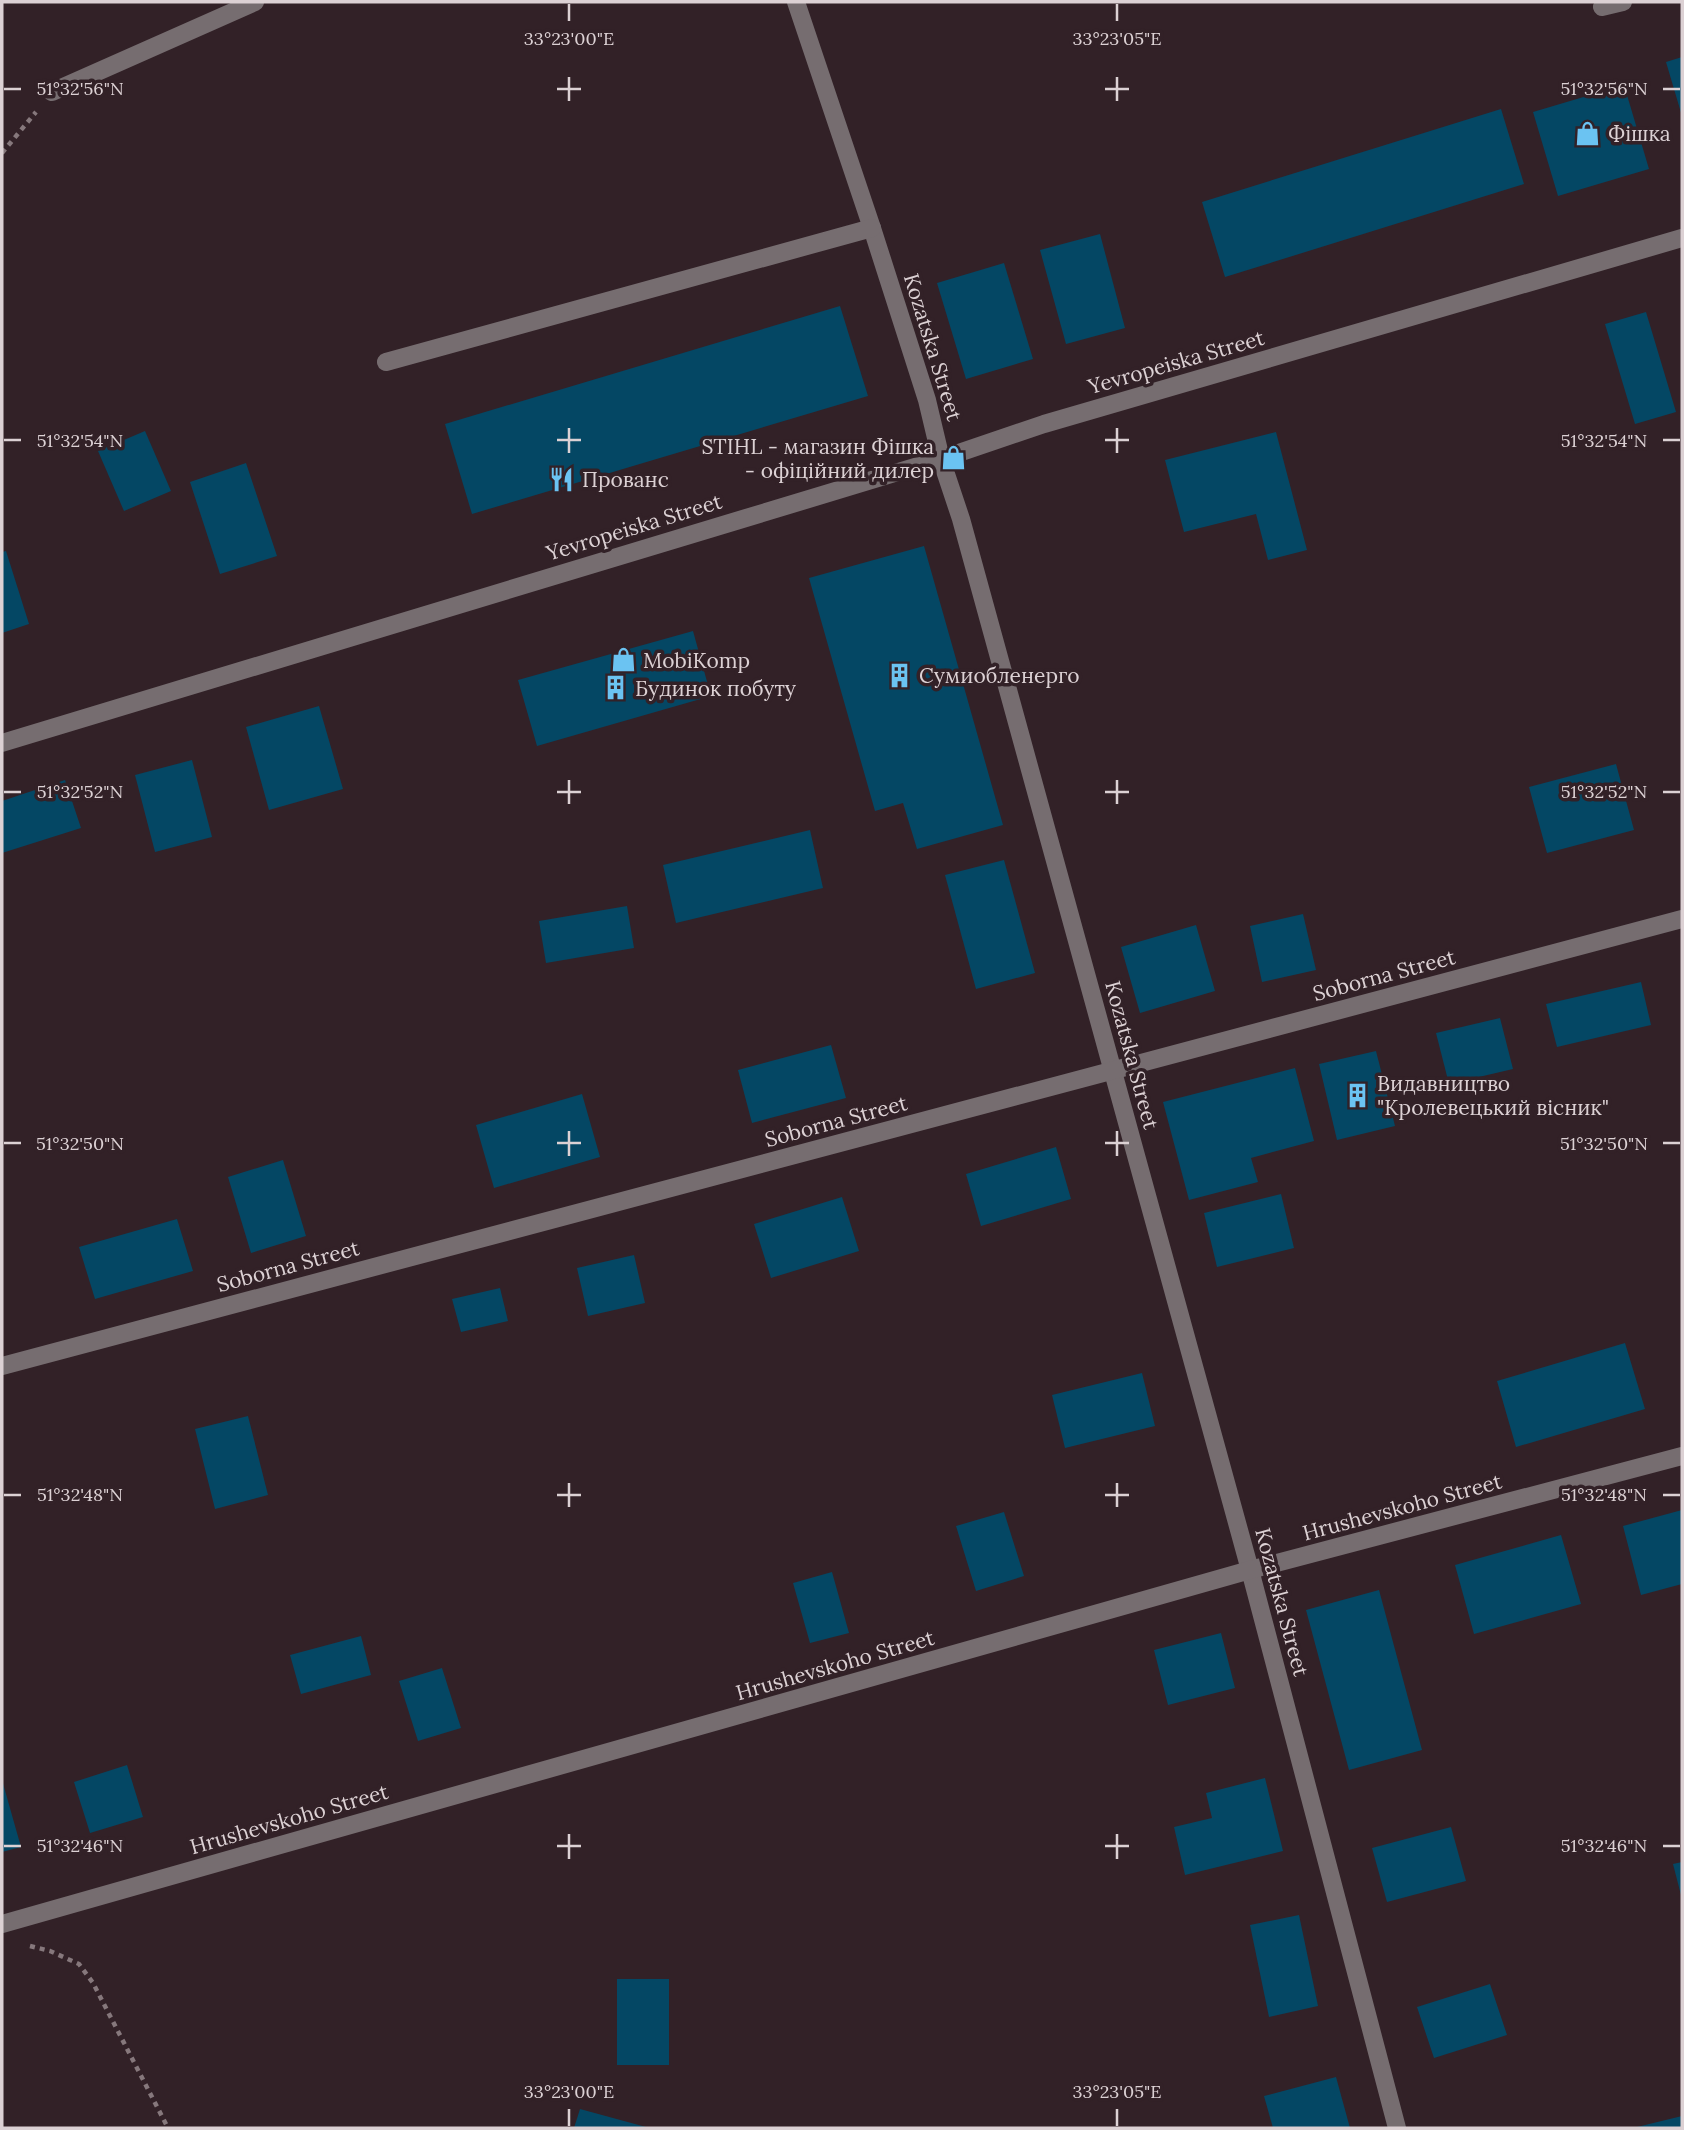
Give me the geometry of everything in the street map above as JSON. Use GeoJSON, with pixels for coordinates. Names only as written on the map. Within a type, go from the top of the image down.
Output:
{"type":"FeatureCollection","features":[{"type":"Feature","properties":{"kind":"street"},"geometry":{"type":"LineString","coordinates":[[52,92],[256,2]]}},
{"type":"Feature","properties":{"kind":"street","name":"Kozatska Street"},"geometry":{"type":"LineString","coordinates":[[796,2],[927,400],[941,459],[961,519],[1250,1570],[1397,2128]]}},
{"type":"Feature","properties":{"kind":"street"},"geometry":{"type":"LineString","coordinates":[[1602,7],[1623,2]]}},
{"type":"Feature","properties":{"kind":"street"},"geometry":{"type":"LineString","coordinates":[[386,362],[872,228]]}},
{"type":"Feature","properties":{"kind":"street","name":"Yevropeiska Street"},"geometry":{"type":"LineString","coordinates":[[2,743],[941,459],[1044,424],[1682,238]]}},
{"type":"Feature","properties":{"kind":"street","name":"Soborna Street"},"geometry":{"type":"LineString","coordinates":[[2,1366],[1682,919]]}},
{"type":"Feature","properties":{"kind":"street","name":"Hrushevskoho Street"},"geometry":{"type":"LineString","coordinates":[[2,1924],[1250,1570],[1682,1456]]}},
{"type":"Feature","properties":{"kind":"path"},"geometry":{"type":"LineString","coordinates":[[2,153],[52,92]]}},
{"type":"Feature","properties":{"kind":"path"},"geometry":{"type":"LineString","coordinates":[[26,1945],[50,1951],[79,1964],[86,1973],[123,2038],[140,2077],[168,2128]]}},
{"type":"Feature","properties":{"kind":"building"},"geometry":{"type":"Polygon","coordinates":[[[1682,57],[1682,116],[1666,62],[1682,57]]]}},
{"type":"Feature","properties":{"kind":"building"},"geometry":{"type":"Polygon","coordinates":[[[1624,85],[1649,169],[1558,196],[1533,112],[1624,85]]]}},
{"type":"Feature","properties":{"kind":"building"},"geometry":{"type":"Polygon","coordinates":[[[1501,109],[1524,184],[1225,277],[1202,202],[1501,109]]]}},
{"type":"Feature","properties":{"kind":"building"},"geometry":{"type":"Polygon","coordinates":[[[1100,234],[1125,328],[1066,344],[1040,250],[1100,234]]]}},
{"type":"Feature","properties":{"kind":"building"},"geometry":{"type":"Polygon","coordinates":[[[1004,263],[1033,359],[966,379],[937,283],[1004,263]]]}},
{"type":"Feature","properties":{"kind":"building"},"geometry":{"type":"Polygon","coordinates":[[[840,306],[868,396],[472,514],[445,424],[840,306]]]}},
{"type":"Feature","properties":{"kind":"building"},"geometry":{"type":"Polygon","coordinates":[[[1646,312],[1676,412],[1635,424],[1605,324],[1646,312]]]}},
{"type":"Feature","properties":{"kind":"building"},"geometry":{"type":"Polygon","coordinates":[[[145,431],[171,491],[124,511],[98,451],[145,431]]]}},
{"type":"Feature","properties":{"kind":"building"},"geometry":{"type":"Polygon","coordinates":[[[1276,432],[1307,550],[1268,560],[1256,514],[1184,532],[1165,460],[1276,432]]]}},
{"type":"Feature","properties":{"kind":"building"},"geometry":{"type":"Polygon","coordinates":[[[246,463],[277,556],[220,574],[190,482],[246,463]]]}},
{"type":"Feature","properties":{"kind":"building","name":"Сумиобленерго"},"geometry":{"type":"Polygon","coordinates":[[[924,546],[1003,825],[917,849],[903,803],[875,811],[809,578],[924,546]]]}},
{"type":"Feature","properties":{"kind":"building"},"geometry":{"type":"Polygon","coordinates":[[[6,551],[29,624],[2,633],[2,552],[6,551]]]}},
{"type":"Feature","properties":{"kind":"building","name":"Будинок побуту"},"geometry":{"type":"Polygon","coordinates":[[[693,631],[711,696],[537,746],[518,680],[693,631]]]}},
{"type":"Feature","properties":{"kind":"building"},"geometry":{"type":"Polygon","coordinates":[[[319,706],[343,789],[269,810],[246,727],[319,706]]]}},
{"type":"Feature","properties":{"kind":"building"},"geometry":{"type":"Polygon","coordinates":[[[192,760],[212,837],[155,852],[135,775],[192,760]]]}},
{"type":"Feature","properties":{"kind":"building"},"geometry":{"type":"Polygon","coordinates":[[[1616,764],[1634,830],[1547,853],[1529,787],[1616,764]]]}},
{"type":"Feature","properties":{"kind":"building"},"geometry":{"type":"Polygon","coordinates":[[[65,780],[81,828],[2,853],[2,801],[65,780]]]}},
{"type":"Feature","properties":{"kind":"building"},"geometry":{"type":"Polygon","coordinates":[[[810,830],[823,888],[676,923],[663,865],[810,830]]]}},
{"type":"Feature","properties":{"kind":"building"},"geometry":{"type":"Polygon","coordinates":[[[1004,860],[1035,973],[976,989],[945,875],[1004,860]]]}},
{"type":"Feature","properties":{"kind":"building"},"geometry":{"type":"Polygon","coordinates":[[[627,906],[634,948],[546,963],[539,921],[627,906]]]}},
{"type":"Feature","properties":{"kind":"building"},"geometry":{"type":"Polygon","coordinates":[[[1303,914],[1316,970],[1262,982],[1250,926],[1303,914]]]}},
{"type":"Feature","properties":{"kind":"building"},"geometry":{"type":"Polygon","coordinates":[[[1196,925],[1215,991],[1140,1013],[1121,947],[1196,925]]]}},
{"type":"Feature","properties":{"kind":"building"},"geometry":{"type":"Polygon","coordinates":[[[1641,982],[1651,1025],[1557,1047],[1546,1004],[1641,982]]]}},
{"type":"Feature","properties":{"kind":"building"},"geometry":{"type":"Polygon","coordinates":[[[1500,1018],[1513,1069],[1449,1084],[1436,1033],[1500,1018]]]}},
{"type":"Feature","properties":{"kind":"building"},"geometry":{"type":"Polygon","coordinates":[[[831,1045],[846,1098],[752,1123],[738,1070],[831,1045]]]}},
{"type":"Feature","properties":{"kind":"building","name":"Видавництво \"Кролевецький вісник\""},"geometry":{"type":"Polygon","coordinates":[[[1376,1051],[1395,1126],[1337,1140],[1319,1064],[1376,1051]]]}},
{"type":"Feature","properties":{"kind":"building"},"geometry":{"type":"Polygon","coordinates":[[[1295,1068],[1314,1141],[1251,1158],[1258,1182],[1189,1200],[1163,1102],[1295,1068]]]}},
{"type":"Feature","properties":{"kind":"building"},"geometry":{"type":"Polygon","coordinates":[[[582,1094],[600,1157],[494,1188],[476,1125],[582,1094]]]}},
{"type":"Feature","properties":{"kind":"building"},"geometry":{"type":"Polygon","coordinates":[[[1056,1147],[1071,1199],[981,1226],[966,1174],[1056,1147]]]}},
{"type":"Feature","properties":{"kind":"building"},"geometry":{"type":"Polygon","coordinates":[[[283,1160],[306,1236],[251,1253],[228,1177],[283,1160]]]}},
{"type":"Feature","properties":{"kind":"building"},"geometry":{"type":"Polygon","coordinates":[[[1281,1194],[1294,1248],[1217,1267],[1204,1213],[1281,1194]]]}},
{"type":"Feature","properties":{"kind":"building"},"geometry":{"type":"Polygon","coordinates":[[[842,1197],[859,1251],[771,1278],[754,1224],[842,1197]]]}},
{"type":"Feature","properties":{"kind":"building"},"geometry":{"type":"Polygon","coordinates":[[[177,1219],[193,1271],[95,1299],[79,1247],[177,1219]]]}},
{"type":"Feature","properties":{"kind":"building"},"geometry":{"type":"Polygon","coordinates":[[[634,1255],[645,1303],[588,1316],[577,1268],[634,1255]]]}},
{"type":"Feature","properties":{"kind":"building"},"geometry":{"type":"Polygon","coordinates":[[[500,1288],[508,1321],[461,1332],[452,1299],[500,1288]]]}},
{"type":"Feature","properties":{"kind":"building"},"geometry":{"type":"Polygon","coordinates":[[[1625,1343],[1645,1409],[1516,1447],[1497,1381],[1625,1343]]]}},
{"type":"Feature","properties":{"kind":"building"},"geometry":{"type":"Polygon","coordinates":[[[1142,1373],[1155,1426],[1065,1448],[1052,1395],[1142,1373]]]}},
{"type":"Feature","properties":{"kind":"building"},"geometry":{"type":"Polygon","coordinates":[[[248,1416],[268,1495],[215,1509],[195,1429],[248,1416]]]}},
{"type":"Feature","properties":{"kind":"building"},"geometry":{"type":"Polygon","coordinates":[[[1682,1510],[1682,1584],[1641,1595],[1623,1526],[1682,1510]]]}},
{"type":"Feature","properties":{"kind":"building"},"geometry":{"type":"Polygon","coordinates":[[[1004,1512],[1024,1576],[976,1591],[956,1526],[1004,1512]]]}},
{"type":"Feature","properties":{"kind":"building"},"geometry":{"type":"Polygon","coordinates":[[[1561,1535],[1581,1604],[1474,1634],[1455,1565],[1561,1535]]]}},
{"type":"Feature","properties":{"kind":"building"},"geometry":{"type":"Polygon","coordinates":[[[832,1572],[849,1633],[810,1643],[793,1583],[832,1572]]]}},
{"type":"Feature","properties":{"kind":"building"},"geometry":{"type":"Polygon","coordinates":[[[1379,1590],[1422,1750],[1349,1770],[1306,1610],[1379,1590]]]}},
{"type":"Feature","properties":{"kind":"building"},"geometry":{"type":"Polygon","coordinates":[[[1221,1633],[1235,1688],[1168,1705],[1154,1650],[1221,1633]]]}},
{"type":"Feature","properties":{"kind":"building"},"geometry":{"type":"Polygon","coordinates":[[[361,1636],[371,1675],[301,1694],[290,1655],[361,1636]]]}},
{"type":"Feature","properties":{"kind":"building"},"geometry":{"type":"Polygon","coordinates":[[[442,1668],[461,1728],[418,1741],[399,1681],[442,1668]]]}},
{"type":"Feature","properties":{"kind":"building"},"geometry":{"type":"Polygon","coordinates":[[[127,1765],[143,1817],[90,1833],[74,1782],[127,1765]]]}},
{"type":"Feature","properties":{"kind":"building"},"geometry":{"type":"Polygon","coordinates":[[[1265,1778],[1283,1851],[1185,1875],[1174,1827],[1212,1818],[1206,1793],[1265,1778]]]}},
{"type":"Feature","properties":{"kind":"building"},"geometry":{"type":"Polygon","coordinates":[[[2,1780],[21,1847],[2,1852],[2,1780]]]}},
{"type":"Feature","properties":{"kind":"building"},"geometry":{"type":"Polygon","coordinates":[[[1451,1827],[1466,1881],[1387,1902],[1372,1848],[1451,1827]]]}},
{"type":"Feature","properties":{"kind":"building"},"geometry":{"type":"Polygon","coordinates":[[[1682,1862],[1682,1895],[1681,1895],[1673,1864],[1682,1862]]]}},
{"type":"Feature","properties":{"kind":"building"},"geometry":{"type":"Polygon","coordinates":[[[1299,1915],[1318,2006],[1269,2017],[1250,1925],[1299,1915]]]}},
{"type":"Feature","properties":{"kind":"building"},"geometry":{"type":"Polygon","coordinates":[[[617,1979],[669,1979],[669,2065],[617,2065],[617,1979]]]}},
{"type":"Feature","properties":{"kind":"building"},"geometry":{"type":"Polygon","coordinates":[[[1490,1984],[1507,2035],[1434,2058],[1417,2007],[1490,1984]]]}},
{"type":"Feature","properties":{"kind":"building"},"geometry":{"type":"Polygon","coordinates":[[[1336,2077],[1350,2128],[1273,2128],[1264,2096],[1336,2077]]]}},
{"type":"Feature","properties":{"kind":"building"},"geometry":{"type":"Polygon","coordinates":[[[580,2109],[646,2127],[646,2128],[574,2128],[580,2109]]]}},
{"type":"Feature","properties":{"kind":"building"},"geometry":{"type":"Polygon","coordinates":[[[1682,2116],[1682,2128],[1637,2128],[1637,2127],[1682,2116]]]}},
{"type":"Feature","properties":{"kind":"place","name":"Фішка"},"geometry":{"type":"Point","coordinates":[1588,133]}},
{"type":"Feature","properties":{"kind":"place","name":"STIHL - магазин Фішка - офіційний дилер"},"geometry":{"type":"Point","coordinates":[954,458]}},
{"type":"Feature","properties":{"kind":"place","name":"Прованс"},"geometry":{"type":"Point","coordinates":[562,479]}},
{"type":"Feature","properties":{"kind":"place","name":"MobiKomp"},"geometry":{"type":"Point","coordinates":[623,660]}},
{"type":"Feature","properties":{"kind":"place","name":"Сумиобленерго"},"geometry":{"type":"Point","coordinates":[899,675]}},
{"type":"Feature","properties":{"kind":"place","name":"Будинок побуту"},"geometry":{"type":"Point","coordinates":[615,688]}},
{"type":"Feature","properties":{"kind":"place","name":"Видавництво \"Кролевецький вісник\""},"geometry":{"type":"Point","coordinates":[1357,1095]}}]}
